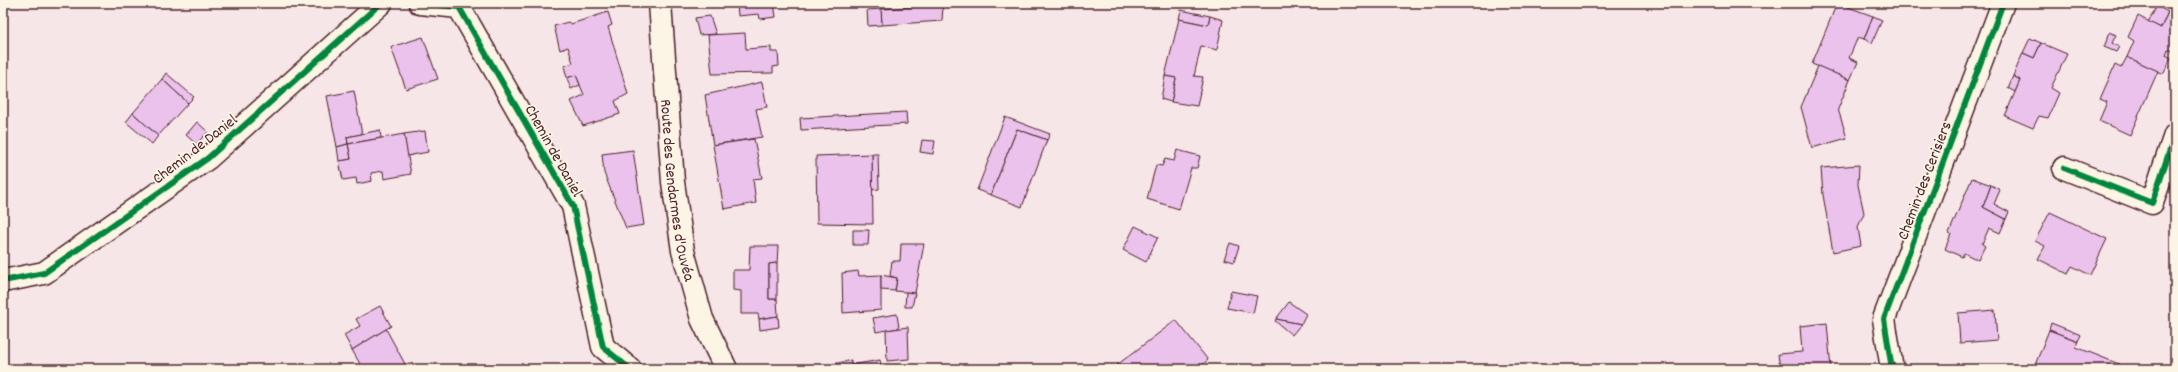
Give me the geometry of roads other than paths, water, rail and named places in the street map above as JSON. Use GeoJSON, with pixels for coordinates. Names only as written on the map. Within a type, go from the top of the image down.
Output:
{"type":"FeatureCollection","features":[{"type":"Feature","properties":{"kind":"street","name":"Chemin de Daniel"},"geometry":{"type":"LineString","coordinates":[[3,281],[44,273],[208,158],[381,3]]}},
{"type":"Feature","properties":{"kind":"street","name":"Chemin de Daniel"},"geometry":{"type":"LineString","coordinates":[[420,3],[459,7],[573,206],[603,347],[630,369]]}},
{"type":"Feature","properties":{"kind":"street","name":"Route des Gendarmes d'Ouvéa"},"geometry":{"type":"LineString","coordinates":[[660,3],[673,182],[683,251],[702,319],[726,369]]}},
{"type":"Feature","properties":{"kind":"street","name":"Chemin des Cerisiers"},"geometry":{"type":"LineString","coordinates":[[1892,369],[1884,319],[2003,3]]}},
{"type":"Feature","properties":{"kind":"street"},"geometry":{"type":"LineString","coordinates":[[2064,168],[2152,203],[2175,135]]}}]}
